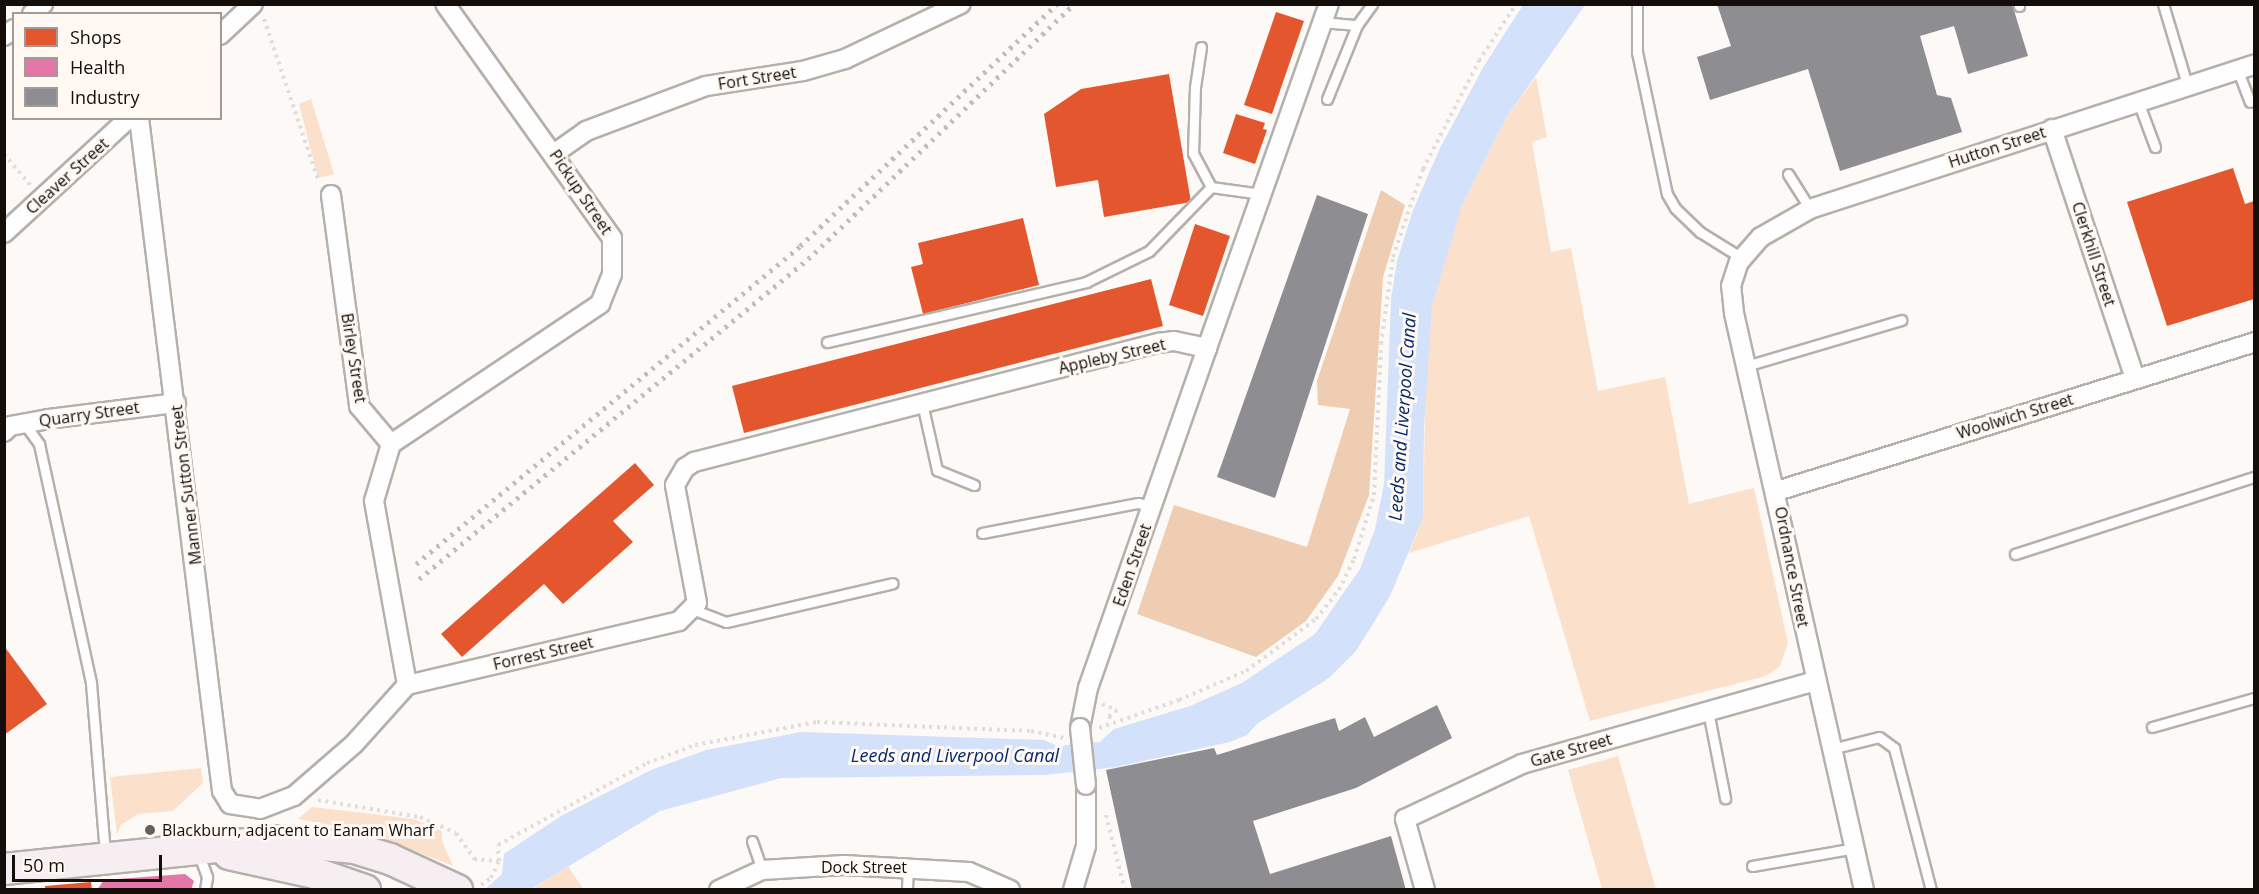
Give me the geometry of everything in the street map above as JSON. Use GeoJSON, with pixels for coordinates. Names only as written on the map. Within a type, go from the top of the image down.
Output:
{"type":"FeatureCollection","features":[{"type":"Feature","properties":{"kind":"highway"},"geometry":{"type":"LineString","coordinates":[[4,869],[196,847],[273,841],[354,848],[450,886]]}},
{"type":"Feature","properties":{"kind":"highway"},"geometry":{"type":"LineString","coordinates":[[196,847],[315,873],[365,890]]}},
{"type":"Feature","properties":{"kind":"street","name":"Pickup Street"},"geometry":{"type":"LineString","coordinates":[[391,444],[600,304],[612,274],[612,238],[555,153],[446,4]]}},
{"type":"Feature","properties":{"kind":"street"},"geometry":{"type":"LineString","coordinates":[[1207,348],[1329,4]]}},
{"type":"Feature","properties":{"kind":"street","name":"Fort Street"},"geometry":{"type":"LineString","coordinates":[[555,153],[586,131],[706,86],[803,71],[844,59],[960,5]]}},
{"type":"Feature","properties":{"kind":"street"},"geometry":{"type":"LineString","coordinates":[[222,33],[258,10]]}},
{"type":"Feature","properties":{"kind":"street","name":"Hutton Street"},"geometry":{"type":"LineString","coordinates":[[1745,252],[1810,209],[2246,68]]}},
{"type":"Feature","properties":{"kind":"street","name":"Cleaver Street"},"geometry":{"type":"LineString","coordinates":[[4,233],[127,120]]}},
{"type":"Feature","properties":{"kind":"street","name":"Manner Sutton Street"},"geometry":{"type":"LineString","coordinates":[[139,120],[176,403],[222,791],[230,804],[244,808],[275,807],[294,796]]}},
{"type":"Feature","properties":{"kind":"street","name":"Clerkhill Street"},"geometry":{"type":"LineString","coordinates":[[2052,129],[2135,378]]}},
{"type":"Feature","properties":{"kind":"street","name":"Birley Street"},"geometry":{"type":"LineString","coordinates":[[331,195],[359,406],[391,444]]}},
{"type":"Feature","properties":{"kind":"street","name":"Ordnance Street"},"geometry":{"type":"LineString","coordinates":[[1745,252],[1734,275],[1731,298],[1777,491],[1815,681],[1864,890]]}},
{"type":"Feature","properties":{"kind":"street","name":"Appleby Street"},"geometry":{"type":"LineString","coordinates":[[685,615],[698,603],[675,485],[685,468],[694,462],[1159,343],[1174,341],[1207,348]]}},
{"type":"Feature","properties":{"kind":"street","name":"Woolwich Street"},"geometry":{"type":"LineString","coordinates":[[1777,491],[2254,342]]}},
{"type":"Feature","properties":{"kind":"street","name":"Eden Street"},"geometry":{"type":"LineString","coordinates":[[1073,890],[1086,846],[1083,731],[1088,688],[1207,348]]}},
{"type":"Feature","properties":{"kind":"street","name":"Quarry Street"},"geometry":{"type":"LineString","coordinates":[[11,425],[176,403]]}},
{"type":"Feature","properties":{"kind":"street"},"geometry":{"type":"LineString","coordinates":[[294,796],[354,744],[407,685],[374,501],[391,444]]}},
{"type":"Feature","properties":{"kind":"street","name":"Forrest Street"},"geometry":{"type":"LineString","coordinates":[[407,685],[685,615]]}},
{"type":"Feature","properties":{"kind":"street","name":"Gate Street"},"geometry":{"type":"LineString","coordinates":[[1425,890],[1405,819],[1522,764],[1815,681]]}},
{"type":"Feature","properties":{"kind":"street","name":"Dock Street"},"geometry":{"type":"LineString","coordinates":[[719,890],[762,870],[908,867],[969,872],[1010,890]]}},
{"type":"Feature","properties":{"kind":"lane"},"geometry":{"type":"LineString","coordinates":[[1327,99],[1357,25],[1372,4]]}},
{"type":"Feature","properties":{"kind":"lane"},"geometry":{"type":"LineString","coordinates":[[1637,4],[1637,52],[1667,194],[1675,208],[1700,232],[1745,252]]}},
{"type":"Feature","properties":{"kind":"lane"},"geometry":{"type":"LineString","coordinates":[[2163,4],[2188,88]]}},
{"type":"Feature","properties":{"kind":"lane"},"geometry":{"type":"LineString","coordinates":[[1321,22],[1357,25]]}},
{"type":"Feature","properties":{"kind":"lane"},"geometry":{"type":"LineString","coordinates":[[1201,47],[1195,87],[1193,153],[1211,187]]}},
{"type":"Feature","properties":{"kind":"lane"},"geometry":{"type":"LineString","coordinates":[[2246,68],[2250,102]]}},
{"type":"Feature","properties":{"kind":"lane"},"geometry":{"type":"LineString","coordinates":[[2139,104],[2155,147]]}},
{"type":"Feature","properties":{"kind":"lane"},"geometry":{"type":"LineString","coordinates":[[1788,174],[1810,209]]}},
{"type":"Feature","properties":{"kind":"lane"},"geometry":{"type":"LineString","coordinates":[[1211,187],[1262,194]]}},
{"type":"Feature","properties":{"kind":"lane"},"geometry":{"type":"LineString","coordinates":[[827,342],[1026,298],[1105,275],[1149,251],[1211,187]]}},
{"type":"Feature","properties":{"kind":"lane"},"geometry":{"type":"LineString","coordinates":[[1746,366],[1901,320]]}},
{"type":"Feature","properties":{"kind":"lane"},"geometry":{"type":"LineString","coordinates":[[922,403],[937,470],[974,485]]}},
{"type":"Feature","properties":{"kind":"lane"},"geometry":{"type":"LineString","coordinates":[[11,425],[39,444],[91,682],[106,858]]}},
{"type":"Feature","properties":{"kind":"lane"},"geometry":{"type":"LineString","coordinates":[[2014,554],[2254,477]]}},
{"type":"Feature","properties":{"kind":"lane"},"geometry":{"type":"LineString","coordinates":[[982,533],[1138,503],[1152,506]]}},
{"type":"Feature","properties":{"kind":"lane"},"geometry":{"type":"LineString","coordinates":[[685,615],[726,622],[892,583]]}},
{"type":"Feature","properties":{"kind":"lane"},"geometry":{"type":"LineString","coordinates":[[2152,727],[2254,698]]}},
{"type":"Feature","properties":{"kind":"lane"},"geometry":{"type":"LineString","coordinates":[[1708,711],[1725,798]]}},
{"type":"Feature","properties":{"kind":"lane"},"geometry":{"type":"LineString","coordinates":[[1831,749],[1879,737],[1894,747],[1931,890]]}},
{"type":"Feature","properties":{"kind":"lane"},"geometry":{"type":"LineString","coordinates":[[752,841],[762,870]]}},
{"type":"Feature","properties":{"kind":"lane"},"geometry":{"type":"LineString","coordinates":[[196,847],[207,877],[205,890]]}},
{"type":"Feature","properties":{"kind":"lane"},"geometry":{"type":"LineString","coordinates":[[1752,866],[1855,848]]}},
{"type":"Feature","properties":{"kind":"lane"},"geometry":{"type":"LineString","coordinates":[[907,890],[908,867]]}},
{"type":"Feature","properties":{"kind":"path"},"geometry":{"type":"LineString","coordinates":[[475,890],[491,878],[499,861],[498,845],[647,763],[695,744],[750,732],[817,722],[1031,731],[1067,740],[1083,731],[1179,700],[1246,670],[1316,619],[1339,591],[1354,559],[1374,495],[1381,344],[1396,246],[1423,169],[1479,61],[1516,4]]}},
{"type":"Feature","properties":{"kind":"path"},"geometry":{"type":"LineString","coordinates":[[258,10],[316,179],[331,195]]}},
{"type":"Feature","properties":{"kind":"path"},"geometry":{"type":"LineString","coordinates":[[4,154],[42,199]]}},
{"type":"Feature","properties":{"kind":"path"},"geometry":{"type":"LineString","coordinates":[[1086,785],[1103,801],[1125,890]]}},
{"type":"Feature","properties":{"kind":"path"},"geometry":{"type":"LineString","coordinates":[[294,796],[420,817],[456,832],[474,859],[499,861]]}},
{"type":"Feature","properties":{"kind":"shaded area"},"geometry":{"type":"Polygon","coordinates":[[[1536,77],[1547,137],[1532,142],[1551,252],[1571,248],[1598,391],[1665,377],[1689,504],[1754,488],[1788,643],[1780,666],[1766,676],[1590,721],[1529,516],[1409,553],[1423,518],[1426,368],[1432,306],[1444,259],[1462,205],[1506,118],[1536,77]]]}},
{"type":"Feature","properties":{"kind":"shaded area"},"geometry":{"type":"Polygon","coordinates":[[[311,99],[334,174],[318,178],[299,104],[311,99]]]}},
{"type":"Feature","properties":{"kind":"shaded area"},"geometry":{"type":"Polygon","coordinates":[[[1381,190],[1405,205],[1383,277],[1369,495],[1338,576],[1306,621],[1256,657],[1137,614],[1174,505],[1307,547],[1350,409],[1318,405],[1317,381],[1381,190]]]}},
{"type":"Feature","properties":{"kind":"shaded area"},"geometry":{"type":"Polygon","coordinates":[[[1618,756],[1656,889],[1602,889],[1568,770],[1618,756]]]}},
{"type":"Feature","properties":{"kind":"shaded area"},"geometry":{"type":"Polygon","coordinates":[[[201,768],[203,783],[173,811],[138,814],[121,825],[117,835],[110,777],[201,768]]]}},
{"type":"Feature","properties":{"kind":"shaded area"},"geometry":{"type":"Polygon","coordinates":[[[312,807],[414,819],[442,831],[442,841],[453,866],[367,832],[298,819],[312,807]]]}},
{"type":"Feature","properties":{"kind":"shaded area"},"geometry":{"type":"Polygon","coordinates":[[[568,866],[583,889],[531,890],[568,866]]]}},
{"type":"Feature","properties":{"kind":"water","name":"Leeds and Liverpool Canal"},"geometry":{"type":"Polygon","coordinates":[[[1523,5],[1585,5],[1506,118],[1462,205],[1432,306],[1424,428],[1423,518],[1390,596],[1356,651],[1329,678],[1258,723],[1247,735],[1230,742],[1116,767],[1045,775],[781,778],[660,811],[531,889],[484,890],[502,874],[504,854],[561,816],[651,770],[706,750],[801,732],[1044,740],[1058,746],[1100,742],[1114,729],[1190,706],[1242,683],[1315,634],[1360,569],[1375,529],[1384,484],[1391,299],[1397,261],[1413,210],[1440,148],[1484,66],[1523,5]]]}},
{"type":"Feature","properties":{"kind":"building: Shops"},"geometry":{"type":"Polygon","coordinates":[[[1276,12],[1304,21],[1272,114],[1244,105],[1276,12]]]}},
{"type":"Feature","properties":{"kind":"building: Shops"},"geometry":{"type":"Polygon","coordinates":[[[1169,74],[1191,202],[1104,217],[1098,180],[1056,187],[1044,114],[1081,89],[1169,74]]]}},
{"type":"Feature","properties":{"kind":"building: Shops"},"geometry":{"type":"Polygon","coordinates":[[[1236,114],[1265,123],[1263,129],[1267,130],[1255,164],[1223,153],[1236,114]]]}},
{"type":"Feature","properties":{"kind":"building: Shops"},"geometry":{"type":"Polygon","coordinates":[[[2233,168],[2245,204],[2254,201],[2254,299],[2167,326],[2127,202],[2233,168]]]}},
{"type":"Feature","properties":{"kind":"building: Shops"},"geometry":{"type":"Polygon","coordinates":[[[1023,218],[1039,285],[923,314],[911,267],[923,264],[918,243],[1023,218]]]}},
{"type":"Feature","properties":{"kind":"building: Shops"},"geometry":{"type":"Polygon","coordinates":[[[1195,224],[1230,236],[1203,316],[1169,305],[1195,224]]]}},
{"type":"Feature","properties":{"kind":"building: Shops"},"geometry":{"type":"Polygon","coordinates":[[[1151,279],[1163,326],[744,433],[732,386],[1151,279]]]}},
{"type":"Feature","properties":{"kind":"building: Shops"},"geometry":{"type":"Polygon","coordinates":[[[635,463],[654,485],[613,521],[633,542],[563,604],[544,584],[462,657],[441,634],[635,463]]]}},
{"type":"Feature","properties":{"kind":"building: Shops"},"geometry":{"type":"Polygon","coordinates":[[[4,646],[47,704],[4,735],[4,646]]]}},
{"type":"Feature","properties":{"kind":"building: Shops"},"geometry":{"type":"Polygon","coordinates":[[[91,882],[92,890],[45,890],[45,886],[91,882]]]}},
{"type":"Feature","properties":{"kind":"building: Health"},"geometry":{"type":"Polygon","coordinates":[[[185,874],[194,881],[191,890],[97,890],[104,880],[185,874]]]}},
{"type":"Feature","properties":{"kind":"building: Industry"},"geometry":{"type":"Polygon","coordinates":[[[1717,4],[2012,4],[2028,56],[1968,74],[1954,26],[1920,36],[1937,95],[1951,98],[1962,132],[1840,171],[1808,69],[1710,100],[1697,57],[1731,46],[1717,4]]]}},
{"type":"Feature","properties":{"kind":"building: Industry"},"geometry":{"type":"Polygon","coordinates":[[[1317,195],[1368,214],[1275,498],[1217,477],[1317,195]]]}},
{"type":"Feature","properties":{"kind":"building: Industry"},"geometry":{"type":"Polygon","coordinates":[[[1437,705],[1452,738],[1356,788],[1253,821],[1270,874],[1391,836],[1406,890],[1132,890],[1106,770],[1214,748],[1217,755],[1335,718],[1339,731],[1365,717],[1374,737],[1437,705]]]}},
{"type":"Feature","properties":{"kind":"railway"},"geometry":{"type":"LineString","coordinates":[[416,564],[800,246],[1057,4]]}},
{"type":"Feature","properties":{"kind":"railway"},"geometry":{"type":"LineString","coordinates":[[419,579],[808,259],[1074,4]]}},
{"type":"Feature","properties":{"kind":"place","name":"Blackburn, adjacent to Eanam Wharf"},"geometry":{"type":"Point","coordinates":[150,830]}}]}
